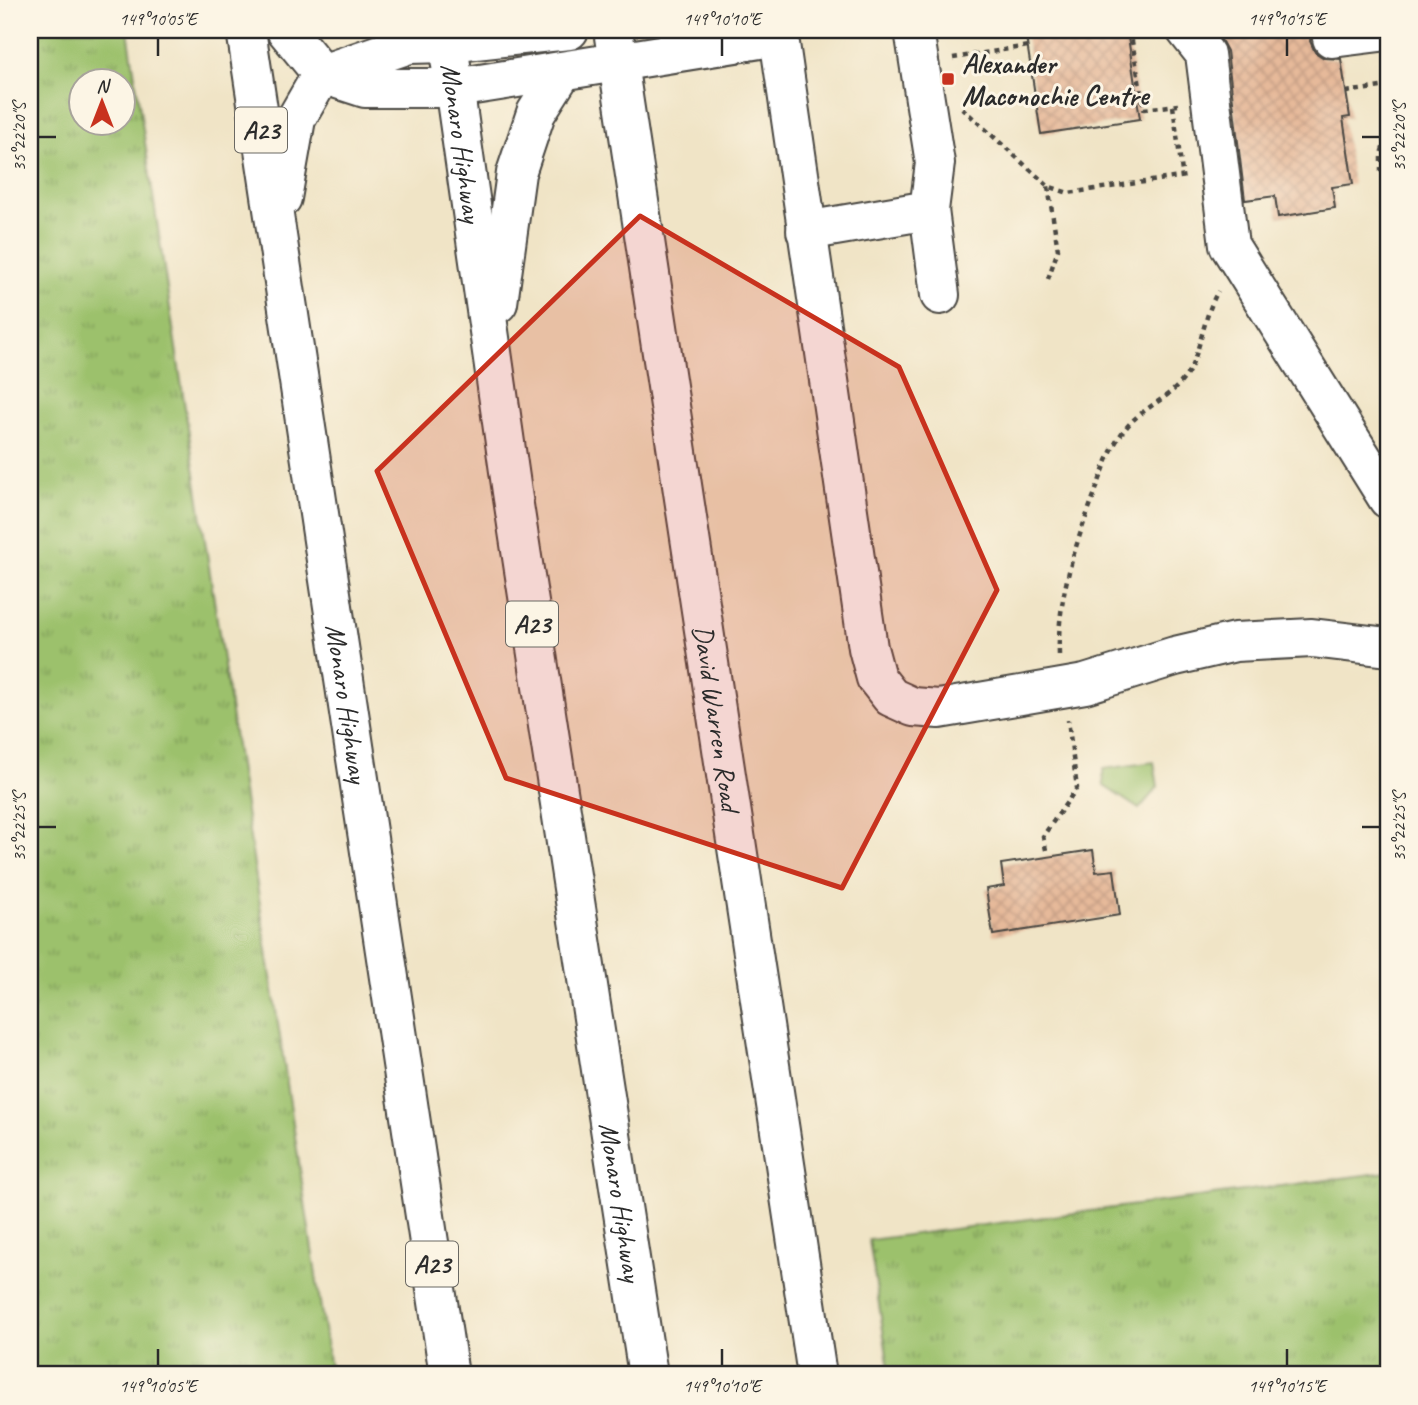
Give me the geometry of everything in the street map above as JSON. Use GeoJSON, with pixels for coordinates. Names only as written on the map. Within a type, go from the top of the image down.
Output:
{"type":"FeatureCollection","features":[{"type":"Feature","properties":{"kind":"main road","name":"Monaro Highway"},"geometry":{"type":"LineString","coordinates":[[246,30],[449,1375]]}},
{"type":"Feature","properties":{"kind":"main road"},"geometry":{"type":"LineString","coordinates":[[286,30],[322,74],[365,88],[455,88],[562,72],[616,46],[779,33],[868,648],[876,678],[891,697],[913,707],[939,709],[1074,686],[1175,656],[1235,642],[1312,638],[1388,647]]}},
{"type":"Feature","properties":{"kind":"main road"},"geometry":{"type":"LineString","coordinates":[[914,30],[934,163],[929,210],[940,295]]}},
{"type":"Feature","properties":{"kind":"main road"},"geometry":{"type":"LineString","coordinates":[[1186,30],[1205,54],[1229,245],[1388,499]]}},
{"type":"Feature","properties":{"kind":"main road"},"geometry":{"type":"LineString","coordinates":[[276,230],[296,119],[322,74],[409,44],[447,37],[551,31]]}},
{"type":"Feature","properties":{"kind":"main road"},"geometry":{"type":"LineString","coordinates":[[1332,38],[1388,31]]}},
{"type":"Feature","properties":{"kind":"main road","name":"Monaro Highway"},"geometry":{"type":"LineString","coordinates":[[447,37],[648,1375]]}},
{"type":"Feature","properties":{"kind":"main road","name":"David Warren Road"},"geometry":{"type":"LineString","coordinates":[[616,46],[817,1375]]}},
{"type":"Feature","properties":{"kind":"main road"},"geometry":{"type":"LineString","coordinates":[[492,350],[516,173],[536,113],[562,72]]}},
{"type":"Feature","properties":{"kind":"main road"},"geometry":{"type":"LineString","coordinates":[[806,231],[929,210]]}},
{"type":"Feature","properties":{"kind":"path"},"geometry":{"type":"LineString","coordinates":[[1130,30],[1144,109],[1212,100]]}},
{"type":"Feature","properties":{"kind":"path"},"geometry":{"type":"LineString","coordinates":[[939,60],[1028,46]]}},
{"type":"Feature","properties":{"kind":"path"},"geometry":{"type":"LineString","coordinates":[[1346,92],[1388,86]]}},
{"type":"Feature","properties":{"kind":"path"},"geometry":{"type":"LineString","coordinates":[[928,109],[958,104],[1048,186],[1068,193],[1221,170]]}},
{"type":"Feature","properties":{"kind":"path"},"geometry":{"type":"LineString","coordinates":[[1172,106],[1183,176]]}},
{"type":"Feature","properties":{"kind":"path"},"geometry":{"type":"LineString","coordinates":[[1381,173],[1381,154],[1388,132]]}},
{"type":"Feature","properties":{"kind":"path"},"geometry":{"type":"LineString","coordinates":[[1048,186],[1058,250],[1048,279]]}},
{"type":"Feature","properties":{"kind":"path"},"geometry":{"type":"LineString","coordinates":[[1046,850],[1043,836],[1077,788],[1074,686],[1059,638],[1067,576],[1108,457],[1125,429],[1170,393],[1190,370],[1210,306],[1237,256]]}},
{"type":"Feature","properties":{"kind":"highlighted area"},"geometry":{"type":"Polygon","coordinates":[[[640,216],[899,367],[997,590],[842,888],[506,778],[377,471],[640,216]]]}},
{"type":"Feature","properties":{"kind":"green space"},"geometry":{"type":"Polygon","coordinates":[[[30,30],[128,30],[133,66],[66,66],[66,136],[136,136],[136,83],[331,1375],[30,1375],[30,30]]]}},
{"type":"Feature","properties":{"kind":"green space"},"geometry":{"type":"Polygon","coordinates":[[[1154,762],[1158,787],[1139,809],[1104,786],[1103,769],[1154,762]]]}},
{"type":"Feature","properties":{"kind":"green space"},"geometry":{"type":"Polygon","coordinates":[[[1388,1172],[1388,1375],[890,1375],[869,1240],[1388,1172]]]}},
{"type":"Feature","properties":{"kind":"building"},"geometry":{"type":"Polygon","coordinates":[[[1025,30],[1127,30],[1140,119],[1041,134],[1025,30]]]}},
{"type":"Feature","properties":{"kind":"building"},"geometry":{"type":"Polygon","coordinates":[[[1259,30],[1312,30],[1310,41],[1315,52],[1324,58],[1341,59],[1350,117],[1343,118],[1353,184],[1332,187],[1335,208],[1278,217],[1275,196],[1245,200],[1227,51],[1219,36],[1259,30]]]}},
{"type":"Feature","properties":{"kind":"building"},"geometry":{"type":"Polygon","coordinates":[[[1093,850],[1096,872],[1114,870],[1120,915],[993,935],[986,889],[1004,886],[1001,864],[1093,850]]]}},
{"type":"Feature","properties":{"kind":"place","name":"Alexander Maconochie Centre"},"geometry":{"type":"Point","coordinates":[948,79]}}]}
